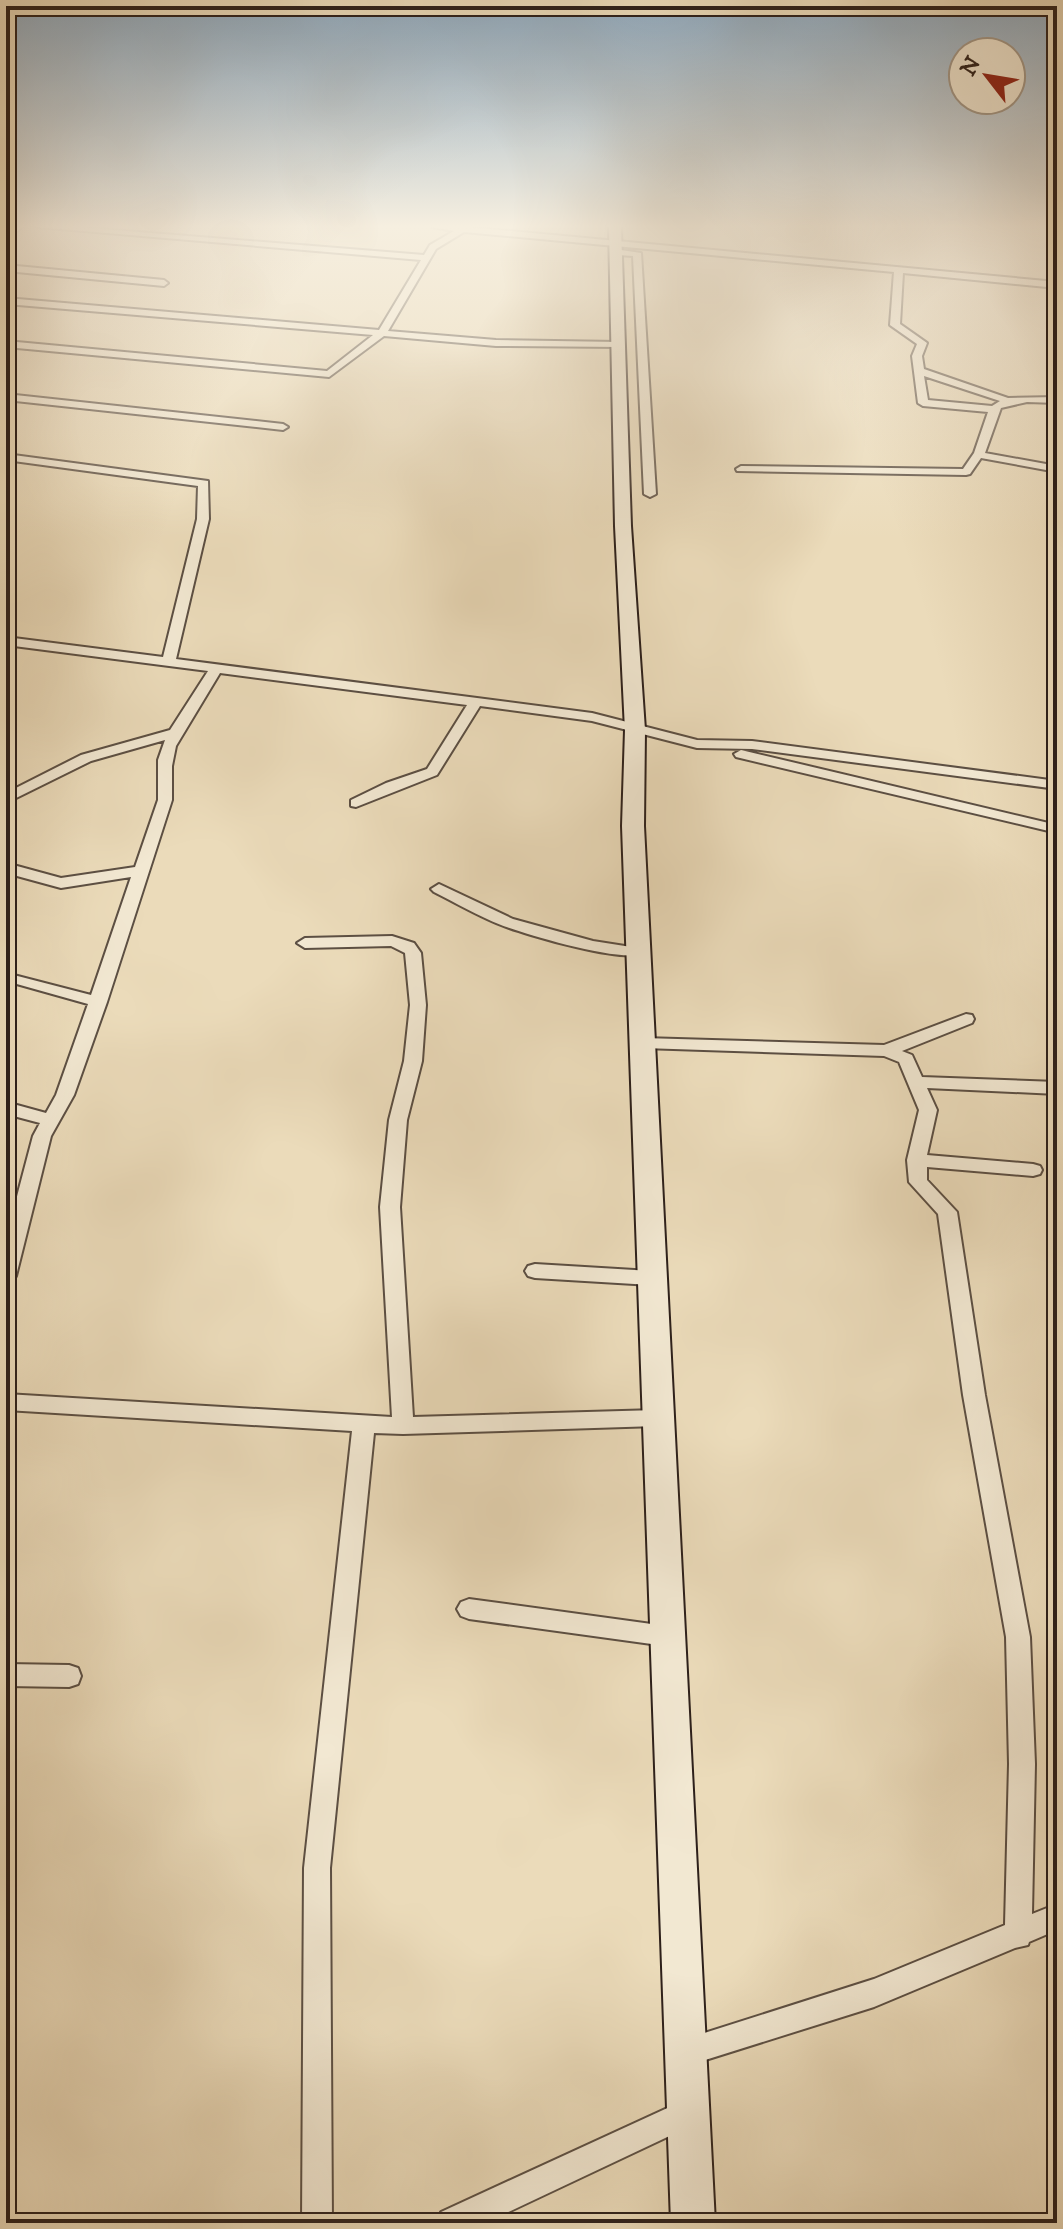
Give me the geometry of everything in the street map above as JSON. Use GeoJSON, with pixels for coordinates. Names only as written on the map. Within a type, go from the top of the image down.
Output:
{"type":"FeatureCollection","features":[{"type":"Feature","properties":{"kind":"street"},"geometry":{"type":"LineString","coordinates":[[359,331],[496,343],[618,345]]}},
{"type":"Feature","properties":{"kind":"street"},"geometry":{"type":"LineString","coordinates":[[618,331],[635,730],[633,826],[638,952],[683,2053],[689,2112],[693,2223]]}},
{"type":"Feature","properties":{"kind":"street"},"geometry":{"type":"LineString","coordinates":[[641,331],[650,494]]}},
{"type":"Feature","properties":{"kind":"street"},"geometry":{"type":"LineString","coordinates":[[904,331],[922,343],[917,356],[923,403],[991,409]]}},
{"type":"Feature","properties":{"kind":"street"},"geometry":{"type":"LineString","coordinates":[[6,344],[329,374],[382,333]]}},
{"type":"Feature","properties":{"kind":"street"},"geometry":{"type":"LineString","coordinates":[[920,371],[1004,399],[1057,400]]}},
{"type":"Feature","properties":{"kind":"street"},"geometry":{"type":"LineString","coordinates":[[6,397],[283,427]]}},
{"type":"Feature","properties":{"kind":"street"},"geometry":{"type":"LineString","coordinates":[[741,469],[966,472],[980,455],[991,409],[1004,399]]}},
{"type":"Feature","properties":{"kind":"street"},"geometry":{"type":"LineString","coordinates":[[980,455],[1057,469]]}},
{"type":"Feature","properties":{"kind":"street"},"geometry":{"type":"LineString","coordinates":[[6,457],[204,483],[203,519],[169,661]]}},
{"type":"Feature","properties":{"kind":"street"},"geometry":{"type":"LineString","coordinates":[[6,641],[592,717],[635,730],[1057,829]]}},
{"type":"Feature","properties":{"kind":"street"},"geometry":{"type":"LineString","coordinates":[[6,1276],[11,1234],[42,1136],[65,1095],[165,800],[165,758],[172,734],[189,715],[217,667]]}},
{"type":"Feature","properties":{"kind":"street"},"geometry":{"type":"LineString","coordinates":[[356,803],[391,786],[432,772],[477,700]]}},
{"type":"Feature","properties":{"kind":"street"},"geometry":{"type":"LineString","coordinates":[[6,799],[58,767],[106,749],[172,734]]}},
{"type":"Feature","properties":{"kind":"street"},"geometry":{"type":"LineString","coordinates":[[697,744],[752,745],[1056,784],[1057,803]]}},
{"type":"Feature","properties":{"kind":"street"},"geometry":{"type":"LineString","coordinates":[[6,868],[61,883],[140,871]]}},
{"type":"Feature","properties":{"kind":"street"},"geometry":{"type":"LineString","coordinates":[[439,889],[507,922],[592,946],[638,952]]}},
{"type":"Feature","properties":{"kind":"street"},"geometry":{"type":"LineString","coordinates":[[305,943],[392,941],[408,946],[413,953],[418,1005],[413,1061],[398,1120],[390,1207],[403,1426]]}},
{"type":"Feature","properties":{"kind":"street"},"geometry":{"type":"LineString","coordinates":[[10,977],[99,1002]]}},
{"type":"Feature","properties":{"kind":"street"},"geometry":{"type":"LineString","coordinates":[[886,1051],[966,1019]]}},
{"type":"Feature","properties":{"kind":"street"},"geometry":{"type":"LineString","coordinates":[[643,1043],[886,1051],[906,1059],[928,1110],[921,1125],[916,1160],[918,1182],[947,1212],[974,1395],[1018,1637],[1022,1764],[1018,1936]]}},
{"type":"Feature","properties":{"kind":"street"},"geometry":{"type":"LineString","coordinates":[[916,1082],[1057,1088]]}},
{"type":"Feature","properties":{"kind":"street"},"geometry":{"type":"LineString","coordinates":[[6,1108],[51,1120]]}},
{"type":"Feature","properties":{"kind":"street"},"geometry":{"type":"LineString","coordinates":[[916,1160],[1033,1170]]}},
{"type":"Feature","properties":{"kind":"street"},"geometry":{"type":"LineString","coordinates":[[535,1271],[651,1278]]}},
{"type":"Feature","properties":{"kind":"street"},"geometry":{"type":"LineString","coordinates":[[6,1402],[403,1426],[657,1418]]}},
{"type":"Feature","properties":{"kind":"street"},"geometry":{"type":"LineString","coordinates":[[317,2223],[317,1868],[364,1422]]}},
{"type":"Feature","properties":{"kind":"street"},"geometry":{"type":"LineString","coordinates":[[469,1609],[666,1636]]}},
{"type":"Feature","properties":{"kind":"street"},"geometry":{"type":"LineString","coordinates":[[6,1675],[69,1676]]}},
{"type":"Feature","properties":{"kind":"street"},"geometry":{"type":"LineString","coordinates":[[683,2053],[874,1993],[1018,1936],[1057,1917]]}},
{"type":"Feature","properties":{"kind":"street"},"geometry":{"type":"LineString","coordinates":[[452,2223],[689,2112]]}}]}
